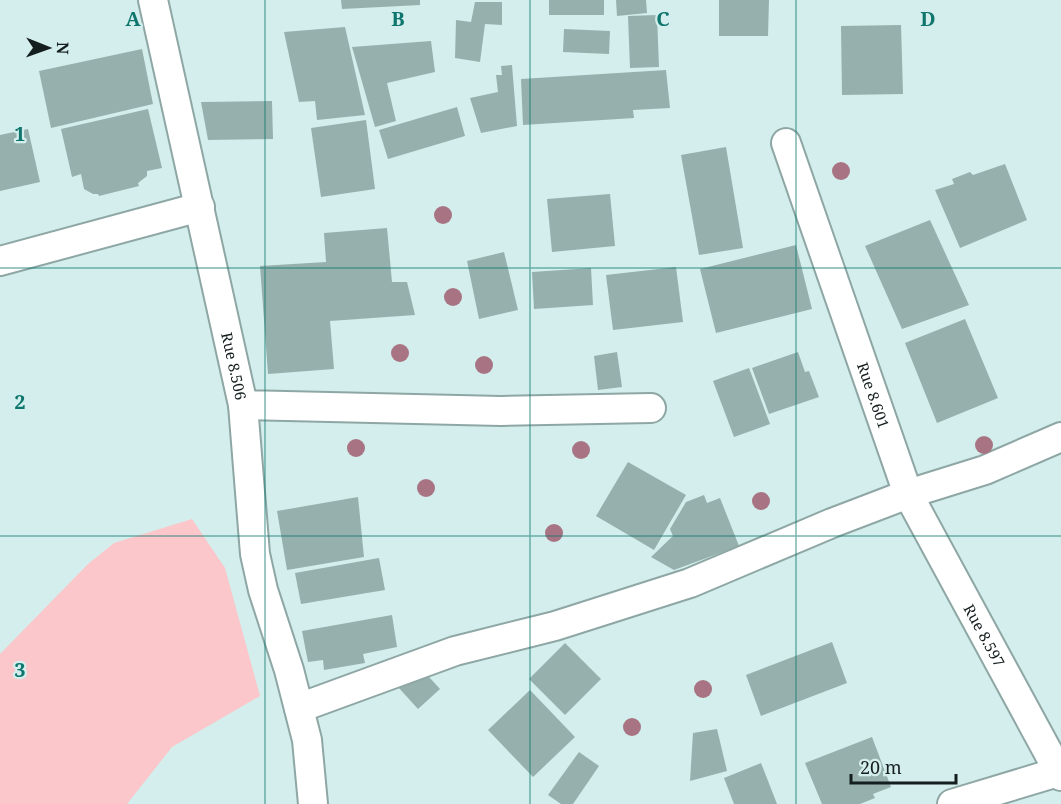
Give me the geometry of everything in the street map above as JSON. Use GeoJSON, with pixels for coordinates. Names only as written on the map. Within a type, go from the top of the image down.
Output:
{"type":"FeatureCollection","features":[{"type":"Feature","properties":{"kind":"street","name":"Rue 8.506"},"geometry":{"type":"LineString","coordinates":[[153,0],[243,405],[501,411],[651,408]]}},
{"type":"Feature","properties":{"kind":"street","name":"Rue 8.601"},"geometry":{"type":"LineString","coordinates":[[786,143],[908,494]]}},
{"type":"Feature","properties":{"kind":"street"},"geometry":{"type":"LineString","coordinates":[[0,261],[200,207]]}},
{"type":"Feature","properties":{"kind":"street"},"geometry":{"type":"LineString","coordinates":[[243,405],[255,554],[263,590],[307,740],[313,804]]}},
{"type":"Feature","properties":{"kind":"street"},"geometry":{"type":"LineString","coordinates":[[299,708],[455,651],[555,626],[690,583],[832,523],[908,494],[985,470],[1061,437]]}},
{"type":"Feature","properties":{"kind":"street","name":"Rue 8.597"},"geometry":{"type":"LineString","coordinates":[[908,494],[1060,773]]}},
{"type":"Feature","properties":{"kind":"street"},"geometry":{"type":"LineString","coordinates":[[952,804],[1060,773]]}},
{"type":"Feature","properties":{"kind":"shaded area"},"geometry":{"type":"Polygon","coordinates":[[[192,519],[225,568],[260,696],[172,747],[127,804],[0,804],[0,654],[88,564],[114,543],[192,519]]]}},
{"type":"Feature","properties":{"kind":"building"},"geometry":{"type":"Polygon","coordinates":[[[341,0],[420,0],[420,5],[342,9],[341,0]]]}},
{"type":"Feature","properties":{"kind":"building"},"geometry":{"type":"Polygon","coordinates":[[[549,0],[604,0],[604,15],[549,15],[549,0]]]}},
{"type":"Feature","properties":{"kind":"building"},"geometry":{"type":"Polygon","coordinates":[[[616,0],[646,0],[647,13],[617,16],[616,0]]]}},
{"type":"Feature","properties":{"kind":"building"},"geometry":{"type":"Polygon","coordinates":[[[719,0],[769,0],[768,36],[719,36],[719,0]]]}},
{"type":"Feature","properties":{"kind":"building"},"geometry":{"type":"Polygon","coordinates":[[[475,2],[502,2],[502,25],[485,24],[480,62],[455,58],[456,20],[471,22],[475,2]]]}},
{"type":"Feature","properties":{"kind":"building"},"geometry":{"type":"Polygon","coordinates":[[[657,15],[659,67],[630,68],[628,16],[657,15]]]}},
{"type":"Feature","properties":{"kind":"building"},"geometry":{"type":"Polygon","coordinates":[[[901,25],[903,94],[842,95],[841,26],[901,25]]]}},
{"type":"Feature","properties":{"kind":"building"},"geometry":{"type":"Polygon","coordinates":[[[345,27],[365,115],[317,120],[315,101],[299,102],[284,32],[345,27]]]}},
{"type":"Feature","properties":{"kind":"building"},"geometry":{"type":"Polygon","coordinates":[[[564,29],[610,31],[609,54],[563,52],[564,29]]]}},
{"type":"Feature","properties":{"kind":"building"},"geometry":{"type":"Polygon","coordinates":[[[431,41],[435,72],[387,83],[396,121],[375,127],[352,47],[431,41]]]}},
{"type":"Feature","properties":{"kind":"building"},"geometry":{"type":"Polygon","coordinates":[[[142,49],[153,104],[51,128],[39,71],[142,49]]]}},
{"type":"Feature","properties":{"kind":"building"},"geometry":{"type":"Polygon","coordinates":[[[512,65],[517,126],[481,133],[470,98],[498,92],[496,75],[502,75],[501,66],[512,65]]]}},
{"type":"Feature","properties":{"kind":"building"},"geometry":{"type":"Polygon","coordinates":[[[666,70],[670,108],[633,110],[634,118],[523,125],[521,79],[666,70]]]}},
{"type":"Feature","properties":{"kind":"building"},"geometry":{"type":"Polygon","coordinates":[[[272,101],[273,139],[208,140],[201,102],[272,101]]]}},
{"type":"Feature","properties":{"kind":"building"},"geometry":{"type":"Polygon","coordinates":[[[457,107],[465,136],[388,159],[379,130],[457,107]]]}},
{"type":"Feature","properties":{"kind":"building"},"geometry":{"type":"Polygon","coordinates":[[[148,109],[162,168],[147,171],[147,176],[138,183],[139,186],[99,196],[84,189],[81,174],[72,177],[61,129],[148,109]]]}},
{"type":"Feature","properties":{"kind":"building"},"geometry":{"type":"Polygon","coordinates":[[[366,120],[375,189],[321,197],[311,128],[366,120]]]}},
{"type":"Feature","properties":{"kind":"building"},"geometry":{"type":"Polygon","coordinates":[[[28,129],[40,182],[0,191],[0,135],[28,129]]]}},
{"type":"Feature","properties":{"kind":"building"},"geometry":{"type":"Polygon","coordinates":[[[726,147],[743,248],[699,255],[681,155],[726,147]]]}},
{"type":"Feature","properties":{"kind":"building"},"geometry":{"type":"Polygon","coordinates":[[[1005,164],[1027,220],[960,248],[935,190],[954,184],[952,179],[970,172],[973,175],[1005,164]]]}},
{"type":"Feature","properties":{"kind":"building"},"geometry":{"type":"Polygon","coordinates":[[[610,194],[615,246],[552,252],[547,199],[610,194]]]}},
{"type":"Feature","properties":{"kind":"building"},"geometry":{"type":"Polygon","coordinates":[[[930,220],[969,305],[902,329],[865,246],[930,220]]]}},
{"type":"Feature","properties":{"kind":"building"},"geometry":{"type":"Polygon","coordinates":[[[387,228],[392,282],[407,282],[415,315],[330,321],[334,369],[268,374],[260,266],[326,262],[324,233],[387,228]]]}},
{"type":"Feature","properties":{"kind":"building"},"geometry":{"type":"Polygon","coordinates":[[[796,245],[812,309],[716,333],[700,269],[796,245]]]}},
{"type":"Feature","properties":{"kind":"building"},"geometry":{"type":"Polygon","coordinates":[[[504,252],[518,310],[479,319],[467,261],[504,252]]]}},
{"type":"Feature","properties":{"kind":"building"},"geometry":{"type":"Polygon","coordinates":[[[676,267],[683,322],[613,330],[606,275],[676,267]]]}},
{"type":"Feature","properties":{"kind":"building"},"geometry":{"type":"Polygon","coordinates":[[[591,268],[593,305],[534,309],[532,272],[591,268]]]}},
{"type":"Feature","properties":{"kind":"building"},"geometry":{"type":"Polygon","coordinates":[[[965,319],[998,398],[937,423],[905,343],[965,319]]]}},
{"type":"Feature","properties":{"kind":"building"},"geometry":{"type":"Polygon","coordinates":[[[617,352],[622,387],[598,390],[594,356],[617,352]]]}},
{"type":"Feature","properties":{"kind":"building"},"geometry":{"type":"Polygon","coordinates":[[[798,352],[805,372],[809,371],[819,397],[769,414],[752,368],[798,352]]]}},
{"type":"Feature","properties":{"kind":"building"},"geometry":{"type":"Polygon","coordinates":[[[749,368],[770,424],[734,437],[713,381],[749,368]]]}},
{"type":"Feature","properties":{"kind":"building"},"geometry":{"type":"Polygon","coordinates":[[[628,462],[686,495],[654,550],[596,516],[628,462]]]}},
{"type":"Feature","properties":{"kind":"building"},"geometry":{"type":"Polygon","coordinates":[[[704,495],[707,503],[720,498],[739,546],[674,570],[651,557],[673,536],[670,529],[686,502],[704,495]]]}},
{"type":"Feature","properties":{"kind":"building"},"geometry":{"type":"Polygon","coordinates":[[[358,497],[364,557],[287,570],[277,511],[358,497]]]}},
{"type":"Feature","properties":{"kind":"building"},"geometry":{"type":"Polygon","coordinates":[[[379,558],[385,590],[301,604],[295,573],[379,558]]]}},
{"type":"Feature","properties":{"kind":"building"},"geometry":{"type":"Polygon","coordinates":[[[392,615],[397,647],[363,654],[365,663],[324,670],[323,660],[308,662],[302,631],[392,615]]]}},
{"type":"Feature","properties":{"kind":"building"},"geometry":{"type":"Polygon","coordinates":[[[832,642],[847,683],[761,716],[746,675],[832,642]]]}},
{"type":"Feature","properties":{"kind":"building"},"geometry":{"type":"Polygon","coordinates":[[[565,643],[601,679],[565,715],[529,679],[565,643]]]}},
{"type":"Feature","properties":{"kind":"building"},"geometry":{"type":"Polygon","coordinates":[[[420,667],[440,689],[418,709],[398,687],[420,667]]]}},
{"type":"Feature","properties":{"kind":"building"},"geometry":{"type":"Polygon","coordinates":[[[530,690],[575,737],[533,777],[488,730],[530,690]]]}},
{"type":"Feature","properties":{"kind":"building"},"geometry":{"type":"Polygon","coordinates":[[[717,729],[727,771],[690,781],[693,733],[717,729]]]}},
{"type":"Feature","properties":{"kind":"building"},"geometry":{"type":"Polygon","coordinates":[[[872,737],[891,787],[873,794],[875,798],[860,804],[822,804],[805,763],[872,737]]]}},
{"type":"Feature","properties":{"kind":"building"},"geometry":{"type":"Polygon","coordinates":[[[579,752],[599,766],[573,804],[561,804],[548,795],[579,752]]]}},
{"type":"Feature","properties":{"kind":"building"},"geometry":{"type":"Polygon","coordinates":[[[761,763],[777,804],[734,804],[724,778],[761,763]]]}}]}
